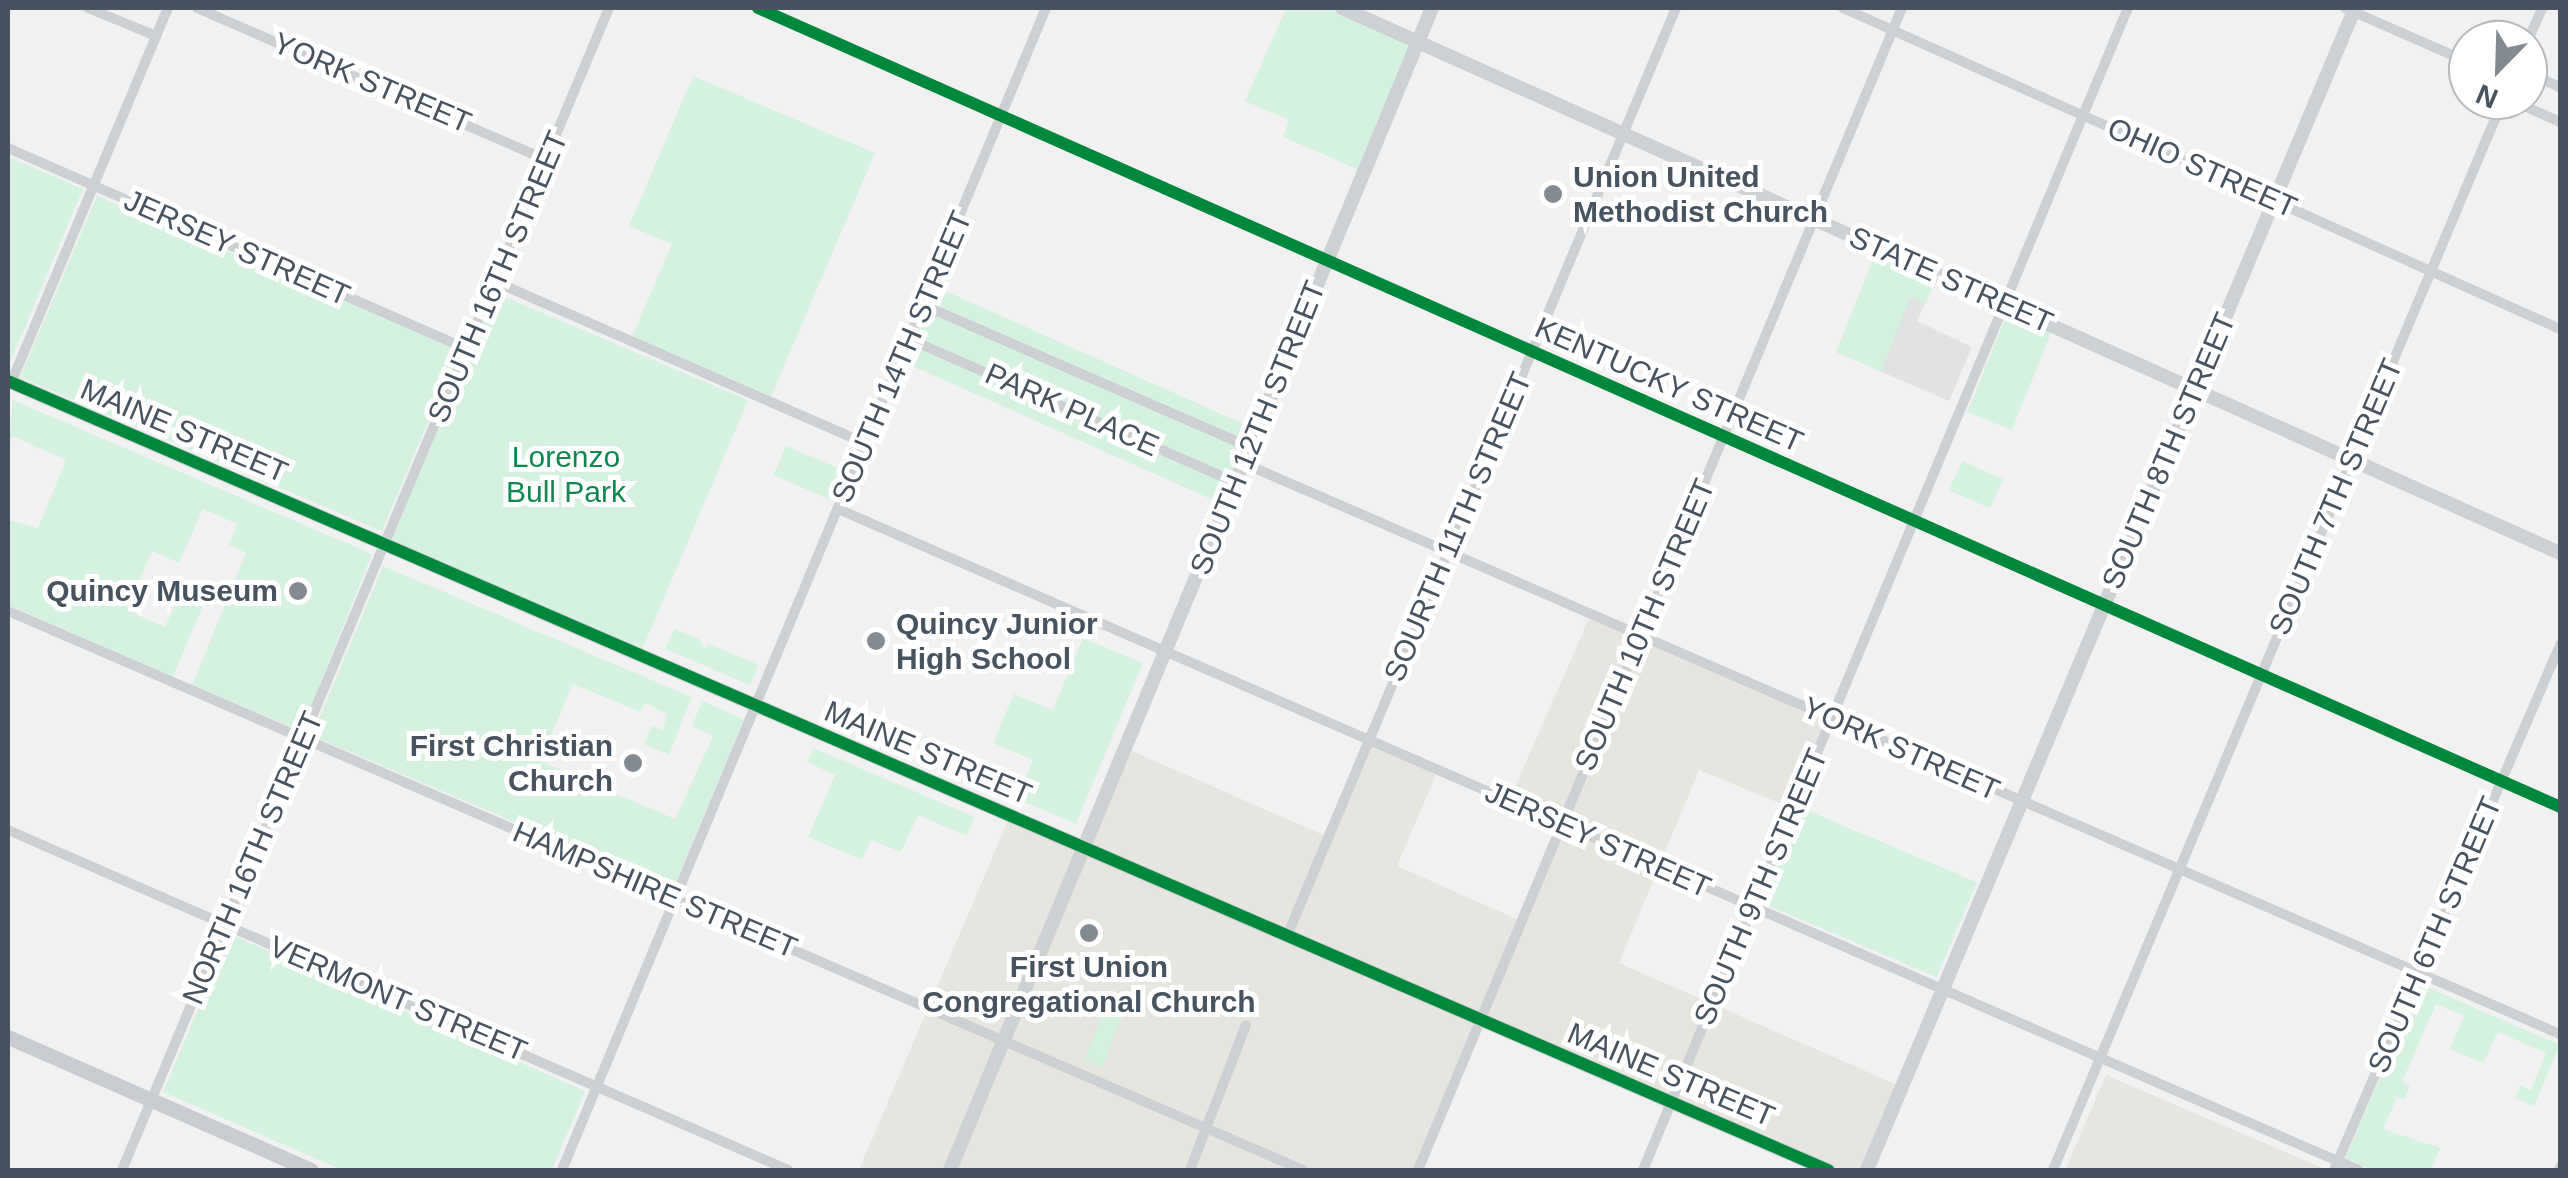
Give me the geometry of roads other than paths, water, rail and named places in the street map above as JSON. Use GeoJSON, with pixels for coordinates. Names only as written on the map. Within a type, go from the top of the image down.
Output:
{"type":"FeatureCollection","features":[{"type":"Feature","properties":{"kind":"main road"},"geometry":{"type":"LineString","coordinates":[[8,1038],[311,1170]]}},
{"type":"Feature","properties":{"kind":"street"},"geometry":{"type":"LineString","coordinates":[[88,8],[156,36]]}},
{"type":"Feature","properties":{"kind":"street"},"geometry":{"type":"LineString","coordinates":[[8,384],[168,8]]}},
{"type":"Feature","properties":{"kind":"street","name":"YORK STREET"},"geometry":{"type":"LineString","coordinates":[[197,8],[548,160]]}},
{"type":"Feature","properties":{"kind":"street","name":"SOUTH 16TH STREET"},"geometry":{"type":"LineString","coordinates":[[385,545],[609,8]]}},
{"type":"Feature","properties":{"kind":"street","name":"KENTUCKY STREET"},"geometry":{"type":"LineString","coordinates":[[758,8],[2560,807]]}},
{"type":"Feature","properties":{"kind":"street","name":"SOUTH 14TH STREET"},"geometry":{"type":"LineString","coordinates":[[562,1170],[1046,8]]}},
{"type":"Feature","properties":{"kind":"street","name":"STATE STREET"},"geometry":{"type":"LineString","coordinates":[[1342,8],[2560,553]]}},
{"type":"Feature","properties":{"kind":"street","name":"SOUTH 12TH STREET"},"geometry":{"type":"LineString","coordinates":[[950,1170],[1432,8]]}},
{"type":"Feature","properties":{"kind":"street","name":"SOURTH 11TH STREET"},"geometry":{"type":"LineString","coordinates":[[1287,936],[1676,8]]}},
{"type":"Feature","properties":{"kind":"street","name":"OHIO STREET"},"geometry":{"type":"LineString","coordinates":[[1843,8],[2560,328]]}},
{"type":"Feature","properties":{"kind":"street","name":"SOUTH 10TH STREET"},"geometry":{"type":"LineString","coordinates":[[1418,1170],[1902,8]]}},
{"type":"Feature","properties":{"kind":"street","name":"SOUTH 9TH STREET"},"geometry":{"type":"LineString","coordinates":[[1643,1170],[2128,8]]}},
{"type":"Feature","properties":{"kind":"street"},"geometry":{"type":"LineString","coordinates":[[2351,9],[2448,53]]}},
{"type":"Feature","properties":{"kind":"street","name":"SOUTH 8TH STREET"},"geometry":{"type":"LineString","coordinates":[[1867,1170],[2196,390],[2351,9]]}},
{"type":"Feature","properties":{"kind":"street","name":"SOUTH 7TH STREET"},"geometry":{"type":"LineString","coordinates":[[2053,1170],[2495,120]]}},
{"type":"Feature","properties":{"kind":"street","name":"JERSEY STREET"},"geometry":{"type":"LineString","coordinates":[[8,148],[467,348]]}},
{"type":"Feature","properties":{"kind":"street"},"geometry":{"type":"LineString","coordinates":[[496,282],[865,443]]}},
{"type":"Feature","properties":{"kind":"street","name":"PARK PLACE"},"geometry":{"type":"LineString","coordinates":[[923,305],[1250,447]]}},
{"type":"Feature","properties":{"kind":"street","name":"PARK PLACE"},"geometry":{"type":"LineString","coordinates":[[908,339],[1236,482]]}},
{"type":"Feature","properties":{"kind":"street","name":"MAINE STREET"},"geometry":{"type":"LineString","coordinates":[[8,384],[1828,1170]]}},
{"type":"Feature","properties":{"kind":"street","name":"YORK STREET"},"geometry":{"type":"LineString","coordinates":[[1244,463],[2560,1034]]}},
{"type":"Feature","properties":{"kind":"street","name":"JERSEY STREET"},"geometry":{"type":"LineString","coordinates":[[838,509],[1943,990],[2336,1166],[2358,1170]]}},
{"type":"Feature","properties":{"kind":"street","name":"NORTH 16TH STREET"},"geometry":{"type":"LineString","coordinates":[[122,1170],[385,545]]}},
{"type":"Feature","properties":{"kind":"street","name":"HAMPSHIRE STREET"},"geometry":{"type":"LineString","coordinates":[[8,610],[1303,1170]]}},
{"type":"Feature","properties":{"kind":"street","name":"SOUTH 6TH STREET"},"geometry":{"type":"LineString","coordinates":[[2336,1166],[2560,645]]}},
{"type":"Feature","properties":{"kind":"street","name":"VERMONT STREET"},"geometry":{"type":"LineString","coordinates":[[8,830],[598,1086],[766,1166],[788,1170]]}},
{"type":"Feature","properties":{"kind":"street"},"geometry":{"type":"LineString","coordinates":[[1190,1170],[1246,1025]]}},
{"type":"Feature","properties":{"kind":"place","name":"Union United Methodist Church"},"geometry":{"type":"Point","coordinates":[1553,194]}},
{"type":"Feature","properties":{"kind":"place","name":"Quincy Museum"},"geometry":{"type":"Point","coordinates":[298,591]}},
{"type":"Feature","properties":{"kind":"place","name":"Quincy Junior High School"},"geometry":{"type":"Point","coordinates":[876,641]}},
{"type":"Feature","properties":{"kind":"place","name":"First Christian Church"},"geometry":{"type":"Point","coordinates":[633,763]}},
{"type":"Feature","properties":{"kind":"place","name":"First Union Congregational Church"},"geometry":{"type":"Point","coordinates":[1089,933]}},
{"type":"Feature","properties":{"kind":"park label","name":"Lorenzo Bull Park"},"geometry":{"type":"Point","coordinates":[566,474]}}]}
